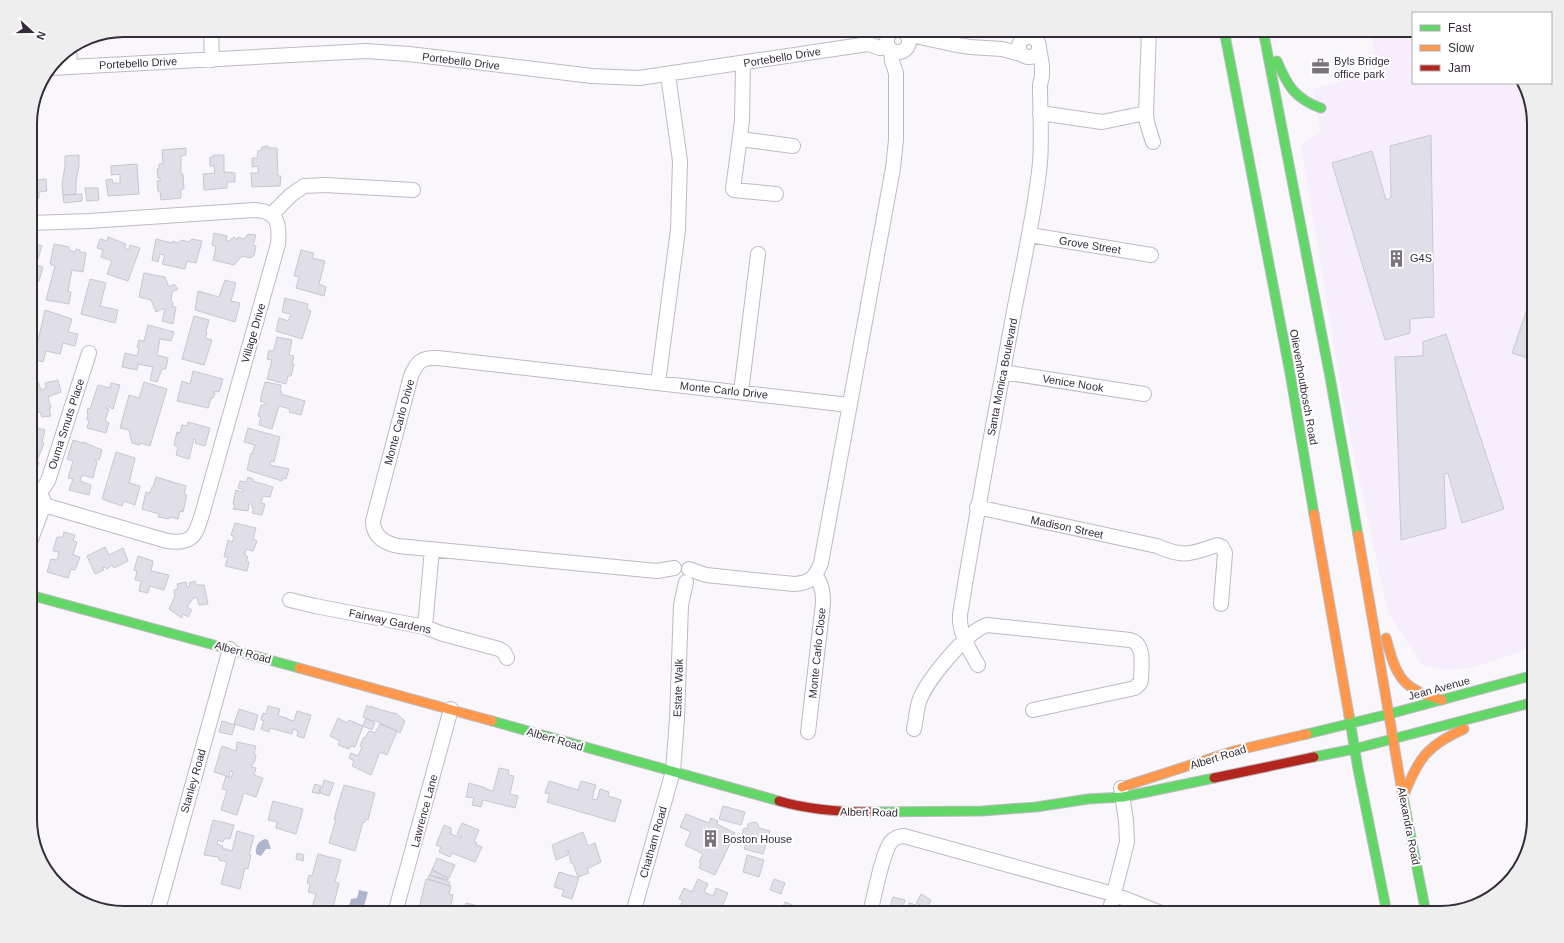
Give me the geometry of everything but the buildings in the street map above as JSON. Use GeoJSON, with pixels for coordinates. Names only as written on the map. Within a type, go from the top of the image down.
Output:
{"type":"FeatureCollection","features":[{"type":"Feature","properties":{"kind":"main road","name":"Olievenhoutbosch Road"},"geometry":{"type":"LineString","coordinates":[[1225,37],[1290,373],[1351,722],[1354,749]]}},
{"type":"Feature","properties":{"kind":"main road"},"geometry":{"type":"LineString","coordinates":[[1265,37],[1330,377],[1393,739]]}},
{"type":"Feature","properties":{"kind":"main road"},"geometry":{"type":"LineString","coordinates":[[1267,37],[1289,88],[1303,100],[1321,108]]}},
{"type":"Feature","properties":{"kind":"main road"},"geometry":{"type":"LineString","coordinates":[[1357,528],[1391,659],[1397,672],[1404,683],[1413,690],[1422,695],[1443,700]]}},
{"type":"Feature","properties":{"kind":"main road","name":"Albert Road"},"geometry":{"type":"LineString","coordinates":[[37,597],[451,709],[799,807],[839,812],[982,811],[1036,807],[1088,799],[1354,749]]}},
{"type":"Feature","properties":{"kind":"main road","name":"Jean Avenue"},"geometry":{"type":"LineString","coordinates":[[1351,722],[1389,714],[1527,677]]}},
{"type":"Feature","properties":{"kind":"main road"},"geometry":{"type":"LineString","coordinates":[[1386,906],[1354,749],[1527,704]]}},
{"type":"Feature","properties":{"kind":"main road"},"geometry":{"type":"LineString","coordinates":[[1403,797],[1414,769],[1423,754],[1436,743],[1450,734],[1521,705]]}},
{"type":"Feature","properties":{"kind":"main road","name":"Albert Road"},"geometry":{"type":"LineString","coordinates":[[1122,792],[1234,751],[1351,722]]}},
{"type":"Feature","properties":{"kind":"main road","name":"Alexandra Road"},"geometry":{"type":"LineString","coordinates":[[1393,739],[1425,906]]}},
{"type":"Feature","properties":{"kind":"street"},"geometry":{"type":"LineString","coordinates":[[211,37],[212,60]]}},
{"type":"Feature","properties":{"kind":"street","name":"Portebello Drive"},"geometry":{"type":"LineString","coordinates":[[59,67],[366,51],[409,54],[592,76],[639,78],[668,75],[868,44],[880,48],[897,39],[935,41],[970,47],[1002,49],[1024,44],[1034,37],[1039,46]]}},
{"type":"Feature","properties":{"kind":"street","name":"Santa Monica Boulevard"},"geometry":{"type":"LineString","coordinates":[[978,665],[964,640],[959,624],[977,508],[1030,236],[1040,163],[1040,85],[1042,65],[1039,46],[1041,37]]}},
{"type":"Feature","properties":{"kind":"street"},"geometry":{"type":"LineString","coordinates":[[1149,37],[1146,113],[1147,123],[1153,142]]}},
{"type":"Feature","properties":{"kind":"street"},"geometry":{"type":"LineString","coordinates":[[681,577],[706,576],[794,584],[804,583],[815,576],[821,563],[894,160],[896,140],[896,73],[901,62],[897,39]]}},
{"type":"Feature","properties":{"kind":"street"},"geometry":{"type":"LineString","coordinates":[[1024,44],[1029,57],[1034,56],[1037,53],[1039,46]]}},
{"type":"Feature","properties":{"kind":"street","name":"Santa Monica Boulevard"},"geometry":{"type":"LineString","coordinates":[[1024,44],[1040,85]]}},
{"type":"Feature","properties":{"kind":"street"},"geometry":{"type":"LineString","coordinates":[[69,57],[70,66]]}},
{"type":"Feature","properties":{"kind":"street"},"geometry":{"type":"LineString","coordinates":[[743,63],[740,139],[732,185],[733,189],[776,194]]}},
{"type":"Feature","properties":{"kind":"street"},"geometry":{"type":"LineString","coordinates":[[658,383],[678,230],[680,161],[668,75]]}},
{"type":"Feature","properties":{"kind":"street"},"geometry":{"type":"LineString","coordinates":[[1040,113],[1102,122],[1146,113]]}},
{"type":"Feature","properties":{"kind":"street"},"geometry":{"type":"LineString","coordinates":[[740,139],[793,146]]}},
{"type":"Feature","properties":{"kind":"street"},"geometry":{"type":"LineString","coordinates":[[37,223],[89,221],[254,210],[267,211],[272,214],[290,195],[304,186],[325,185],[413,190]]}},
{"type":"Feature","properties":{"kind":"street","name":"Village Drive"},"geometry":{"type":"LineString","coordinates":[[37,502],[167,541],[183,542],[192,537],[200,523],[278,244],[278,227],[272,214]]}},
{"type":"Feature","properties":{"kind":"street","name":"Grove Street"},"geometry":{"type":"LineString","coordinates":[[1030,236],[1151,255]]}},
{"type":"Feature","properties":{"kind":"street"},"geometry":{"type":"LineString","coordinates":[[741,392],[758,254]]}},
{"type":"Feature","properties":{"kind":"street","name":"Ouma Smuts Place"},"geometry":{"type":"LineString","coordinates":[[37,502],[48,481],[90,353]]}},
{"type":"Feature","properties":{"kind":"street","name":"Monte Carlo Drive"},"geometry":{"type":"LineString","coordinates":[[681,577],[657,571],[390,544],[379,538],[373,526],[411,376],[417,364],[422,360],[438,358],[849,405]]}},
{"type":"Feature","properties":{"kind":"street","name":"Venice Nook"},"geometry":{"type":"LineString","coordinates":[[1003,372],[1144,394]]}},
{"type":"Feature","properties":{"kind":"street","name":"Madison Street"},"geometry":{"type":"LineString","coordinates":[[977,508],[1157,546],[1173,554],[1192,554],[1217,544],[1222,547],[1225,553],[1221,604]]}},
{"type":"Feature","properties":{"kind":"street"},"geometry":{"type":"LineString","coordinates":[[425,627],[432,549]]}},
{"type":"Feature","properties":{"kind":"street","name":"Monte Carlo Close"},"geometry":{"type":"LineString","coordinates":[[808,732],[823,603],[823,590],[820,582],[815,576]]}},
{"type":"Feature","properties":{"kind":"street","name":"Estate Walk"},"geometry":{"type":"LineString","coordinates":[[673,771],[677,719],[681,605],[677,595],[681,577]]}},
{"type":"Feature","properties":{"kind":"street","name":"Fairway Gardens"},"geometry":{"type":"LineString","coordinates":[[290,600],[425,627],[443,634],[499,649],[504,652],[506,658]]}},
{"type":"Feature","properties":{"kind":"street"},"geometry":{"type":"LineString","coordinates":[[914,729],[919,701],[930,680],[964,640],[981,626],[987,625],[1130,640],[1138,645],[1141,651],[1141,680],[1140,683],[1134,688],[1034,710]]}},
{"type":"Feature","properties":{"kind":"street","name":"Stanley Road"},"geometry":{"type":"LineString","coordinates":[[159,906],[230,649]]}},
{"type":"Feature","properties":{"kind":"street","name":"Lawrence Lane"},"geometry":{"type":"LineString","coordinates":[[398,906],[451,709]]}},
{"type":"Feature","properties":{"kind":"street","name":"Chatham Road"},"geometry":{"type":"LineString","coordinates":[[635,906],[673,771]]}},
{"type":"Feature","properties":{"kind":"street"},"geometry":{"type":"LineString","coordinates":[[1111,906],[1127,842],[1122,792]]}},
{"type":"Feature","properties":{"kind":"street"},"geometry":{"type":"LineString","coordinates":[[872,906],[886,854],[891,843],[899,836],[904,836],[1114,894],[1144,906]]}},
{"type":"Feature","properties":{"kind":"shaded area"},"geometry":{"type":"Polygon","coordinates":[[[1371,37],[1412,37],[1412,84],[1517,84],[1527,118],[1527,649],[1472,668],[1446,670],[1422,665],[1388,613],[1343,402],[1301,144],[1320,132],[1313,89],[1378,70],[1371,37]]]}},
{"type":"Feature","properties":{"kind":"water"},"geometry":{"type":"Polygon","coordinates":[[[265,839],[268,840],[271,849],[266,849],[261,856],[256,854],[256,849],[260,841],[265,839]]]}},
{"type":"Feature","properties":{"kind":"water"},"geometry":{"type":"Polygon","coordinates":[[[359,890],[368,892],[364,906],[349,906],[351,899],[357,898],[359,890]]]}},
{"type":"Feature","properties":{"kind":"traffic: fast"},"geometry":{"type":"LineString","coordinates":[[1225,37],[1290,373],[1314,514]]}},
{"type":"Feature","properties":{"kind":"traffic: fast"},"geometry":{"type":"LineString","coordinates":[[1264,37],[1330,377],[1358,535]]}},
{"type":"Feature","properties":{"kind":"traffic: fast"},"geometry":{"type":"LineString","coordinates":[[1277,61],[1288,84],[1298,96],[1321,108]]}},
{"type":"Feature","properties":{"kind":"traffic: fast"},"geometry":{"type":"LineString","coordinates":[[37,597],[299,668]]}},
{"type":"Feature","properties":{"kind":"traffic: fast"},"geometry":{"type":"LineString","coordinates":[[1307,734],[1389,714],[1527,677]]}},
{"type":"Feature","properties":{"kind":"traffic: fast"},"geometry":{"type":"LineString","coordinates":[[1314,757],[1354,749],[1527,704]]}},
{"type":"Feature","properties":{"kind":"traffic: fast"},"geometry":{"type":"LineString","coordinates":[[1349,715],[1358,769],[1386,906]]}},
{"type":"Feature","properties":{"kind":"traffic: fast"},"geometry":{"type":"LineString","coordinates":[[492,721],[779,801]]}},
{"type":"Feature","properties":{"kind":"traffic: fast"},"geometry":{"type":"LineString","coordinates":[[871,812],[982,811],[1036,807],[1088,799],[1123,797],[1214,778]]}},
{"type":"Feature","properties":{"kind":"traffic: fast"},"geometry":{"type":"LineString","coordinates":[[1403,797],[1425,906]]}},
{"type":"Feature","properties":{"kind":"traffic: slow"},"geometry":{"type":"LineString","coordinates":[[1314,514],[1349,715]]}},
{"type":"Feature","properties":{"kind":"traffic: slow"},"geometry":{"type":"LineString","coordinates":[[1358,535],[1403,797]]}},
{"type":"Feature","properties":{"kind":"traffic: slow"},"geometry":{"type":"LineString","coordinates":[[1386,638],[1393,662],[1403,680],[1409,686],[1418,691],[1442,700]]}},
{"type":"Feature","properties":{"kind":"traffic: slow"},"geometry":{"type":"LineString","coordinates":[[299,668],[492,721]]}},
{"type":"Feature","properties":{"kind":"traffic: slow"},"geometry":{"type":"LineString","coordinates":[[1403,797],[1419,763],[1425,755],[1441,741],[1464,729]]}},
{"type":"Feature","properties":{"kind":"traffic: slow"},"geometry":{"type":"LineString","coordinates":[[1122,787],[1234,751],[1307,734]]}},
{"type":"Feature","properties":{"kind":"traffic: jam"},"geometry":{"type":"LineString","coordinates":[[1214,778],[1314,757]]}},
{"type":"Feature","properties":{"kind":"traffic: jam"},"geometry":{"type":"LineString","coordinates":[[779,801],[802,807],[824,810],[871,812]]}},
{"type":"Feature","properties":{"kind":"place","name":"Byls Bridge office park"},"geometry":{"type":"Point","coordinates":[1321,67]}},
{"type":"Feature","properties":{"kind":"place","name":"G4S"},"geometry":{"type":"Point","coordinates":[1397,258]}},
{"type":"Feature","properties":{"kind":"place","name":"Boston House"},"geometry":{"type":"Point","coordinates":[710,839]}}]}
